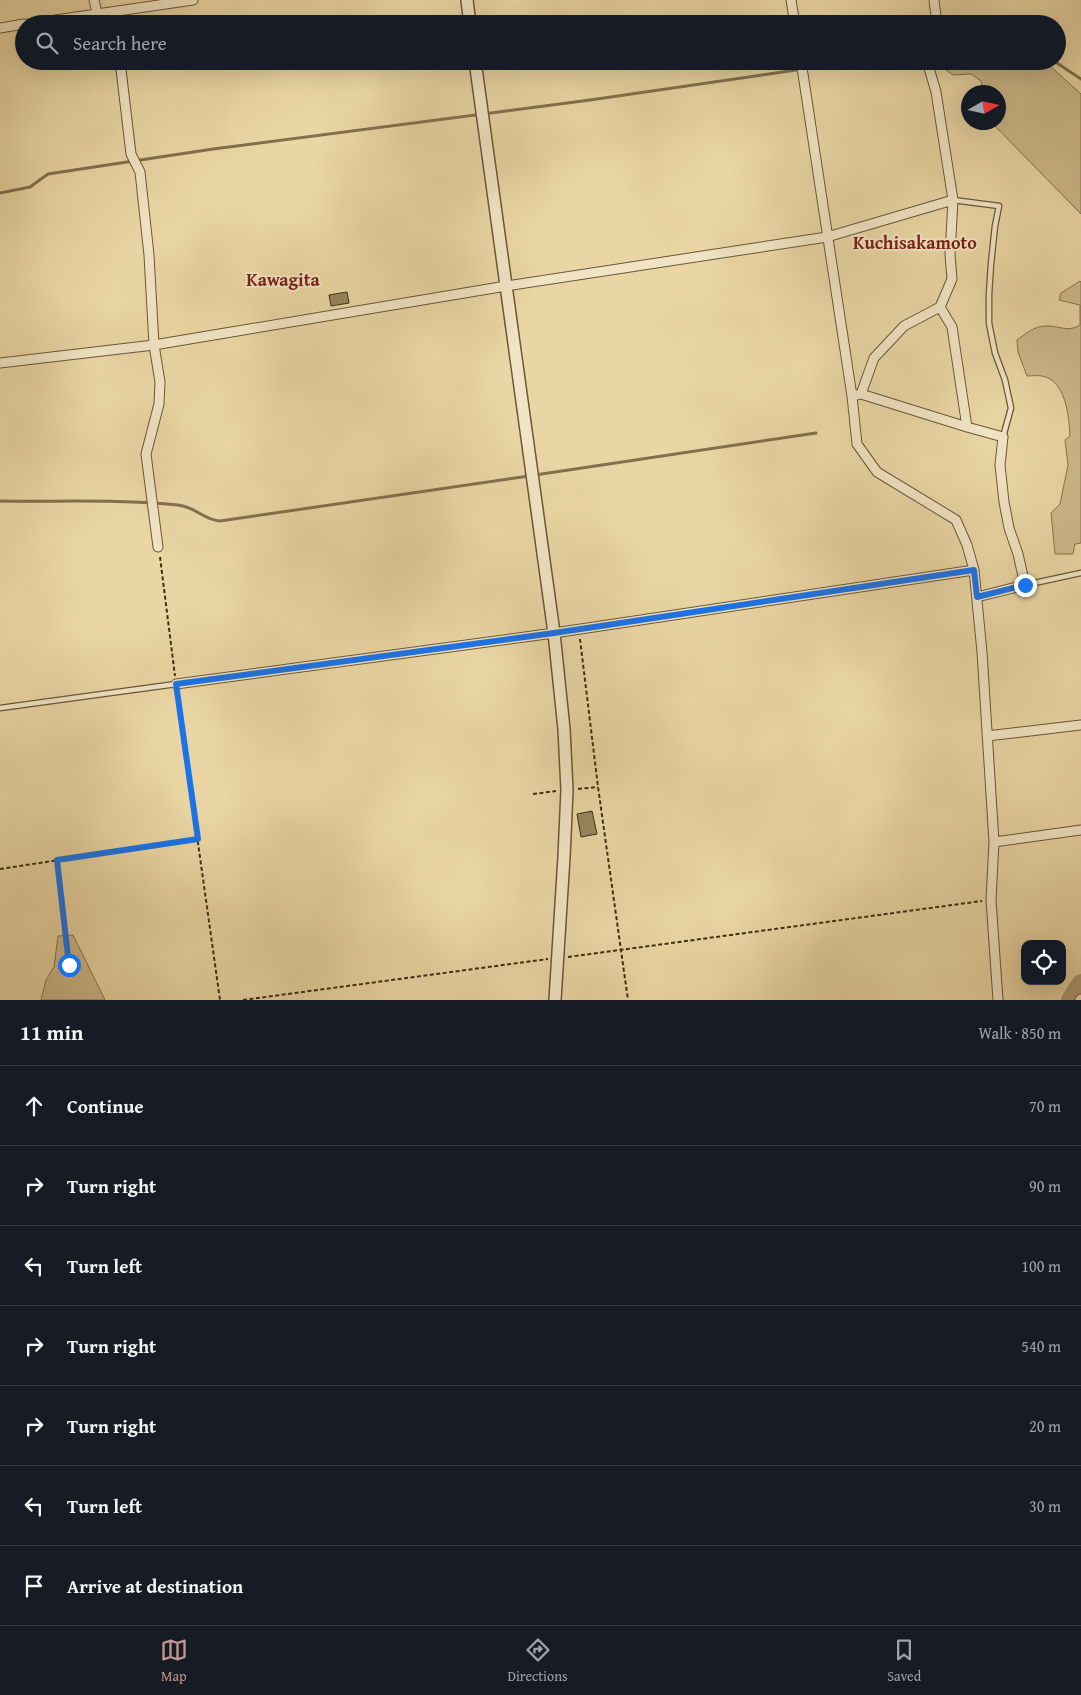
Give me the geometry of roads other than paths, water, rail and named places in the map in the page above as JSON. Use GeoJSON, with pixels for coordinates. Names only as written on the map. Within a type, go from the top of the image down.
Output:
{"type":"FeatureCollection","features":[{"type":"Feature","properties":{"kind":"street"},"geometry":{"type":"LineString","coordinates":[[94,0],[97,14]]}},
{"type":"Feature","properties":{"kind":"street"},"geometry":{"type":"LineString","coordinates":[[90,15],[193,0]]}},
{"type":"Feature","properties":{"kind":"street"},"geometry":{"type":"LineString","coordinates":[[467,0],[469,15]]}},
{"type":"Feature","properties":{"kind":"street"},"geometry":{"type":"LineString","coordinates":[[791,0],[794,15]]}},
{"type":"Feature","properties":{"kind":"street"},"geometry":{"type":"LineString","coordinates":[[934,0],[936,15]]}},
{"type":"Feature","properties":{"kind":"street"},"geometry":{"type":"LineString","coordinates":[[0,28],[15,26]]}},
{"type":"Feature","properties":{"kind":"street"},"geometry":{"type":"LineString","coordinates":[[121,70],[131,154],[140,172],[149,255],[154,345],[160,382],[159,404],[146,454],[158,547]]}},
{"type":"Feature","properties":{"kind":"street"},"geometry":{"type":"LineString","coordinates":[[476,70],[554,633],[564,730],[567,790],[555,1000]]}},
{"type":"Feature","properties":{"kind":"street"},"geometry":{"type":"LineString","coordinates":[[802,70],[827,238],[857,395],[857,444],[877,472],[956,520],[967,545],[974,570],[994,842],[991,900],[998,1000]]}},
{"type":"Feature","properties":{"kind":"street"},"geometry":{"type":"LineString","coordinates":[[857,395],[874,358],[904,326],[940,308],[952,279],[950,255],[953,200],[936,92],[930,70]]}},
{"type":"Feature","properties":{"kind":"street"},"geometry":{"type":"LineString","coordinates":[[0,363],[154,345],[506,286],[827,238],[953,200]]}},
{"type":"Feature","properties":{"kind":"street"},"geometry":{"type":"LineString","coordinates":[[940,308],[952,327],[967,427]]}},
{"type":"Feature","properties":{"kind":"street"},"geometry":{"type":"LineString","coordinates":[[857,395],[1003,437],[1000,465],[1004,502],[1009,528],[1018,554],[1025,585],[977,597]]}},
{"type":"Feature","properties":{"kind":"street"},"geometry":{"type":"LineString","coordinates":[[176,684],[579,630],[974,570]]}},
{"type":"Feature","properties":{"kind":"street"},"geometry":{"type":"LineString","coordinates":[[987,736],[1081,724]]}},
{"type":"Feature","properties":{"kind":"street"},"geometry":{"type":"LineString","coordinates":[[994,842],[1081,830]]}},
{"type":"Feature","properties":{"kind":"lane"},"geometry":{"type":"LineString","coordinates":[[953,200],[999,206],[992,255],[989,323],[995,353],[1005,380],[1011,408],[1003,437]]}},
{"type":"Feature","properties":{"kind":"lane"},"geometry":{"type":"LineString","coordinates":[[1025,585],[1081,574]]}},
{"type":"Feature","properties":{"kind":"lane"},"geometry":{"type":"LineString","coordinates":[[0,708],[176,684]]}},
{"type":"Feature","properties":{"kind":"waterway"},"geometry":{"type":"LineString","coordinates":[[1066,69],[1081,79]]}},
{"type":"Feature","properties":{"kind":"waterway"},"geometry":{"type":"LineString","coordinates":[[0,193],[30,187],[48,174],[213,149],[590,100],[796,70]]}},
{"type":"Feature","properties":{"kind":"waterway"},"geometry":{"type":"LineString","coordinates":[[535,475],[816,433]]}},
{"type":"Feature","properties":{"kind":"waterway"},"geometry":{"type":"LineString","coordinates":[[0,501],[156,503],[184,506],[220,521],[529,476]]}},
{"type":"Feature","properties":{"kind":"waterway"},"geometry":{"type":"LineString","coordinates":[[1070,1000],[1081,983]]}},
{"type":"Feature","properties":{"kind":"district","name":"Kuchisakamoto"},"geometry":{"type":"Point","coordinates":[915,242]}},
{"type":"Feature","properties":{"kind":"district","name":"Kawagita"},"geometry":{"type":"Point","coordinates":[283,279]}}]}
